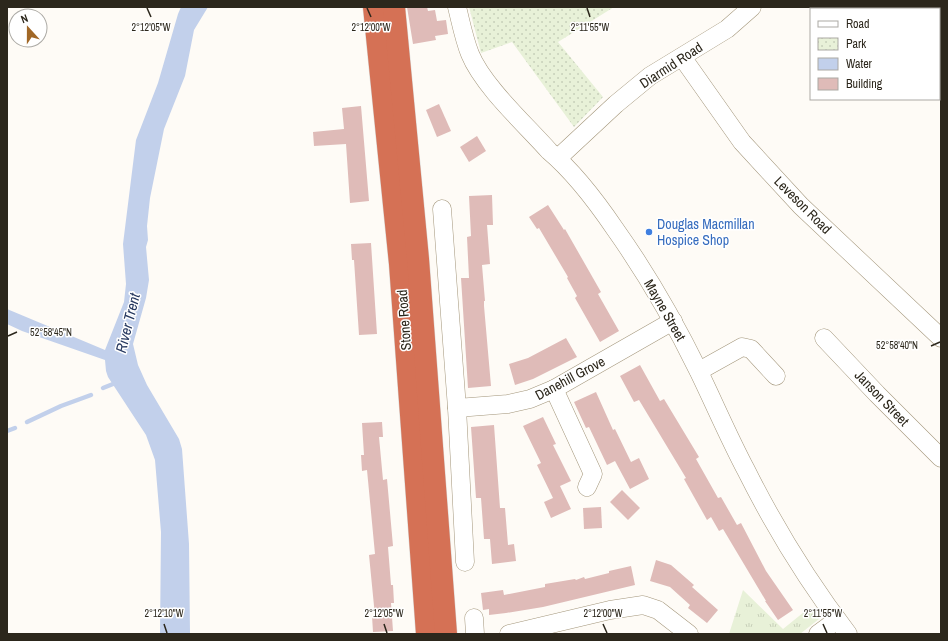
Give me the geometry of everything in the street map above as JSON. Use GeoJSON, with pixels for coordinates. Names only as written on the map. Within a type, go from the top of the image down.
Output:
{"type":"FeatureCollection","features":[{"type":"Feature","properties":{"kind":"highway","name":"Stone Road"},"geometry":{"type":"LineString","coordinates":[[374,7],[400,264],[428,634]]}},
{"type":"Feature","properties":{"kind":"highway","name":"Stone Road"},"geometry":{"type":"LineString","coordinates":[[394,7],[418,259],[446,634]]}},
{"type":"Feature","properties":{"kind":"street","name":"Mayne Street"},"geometry":{"type":"LineString","coordinates":[[457,7],[470,54],[481,73],[497,94],[549,151],[558,158],[595,200],[627,245],[673,321],[699,371],[745,470],[769,515],[808,577],[848,634]]}},
{"type":"Feature","properties":{"kind":"street","name":"Diarmid Road"},"geometry":{"type":"LineString","coordinates":[[558,158],[616,104],[650,76],[726,29],[752,7]]}},
{"type":"Feature","properties":{"kind":"street","name":"Leveson Road"},"geometry":{"type":"LineString","coordinates":[[682,57],[742,142],[801,206],[941,338]]}},
{"type":"Feature","properties":{"kind":"street"},"geometry":{"type":"LineString","coordinates":[[446,214],[457,408],[468,557]]}},
{"type":"Feature","properties":{"kind":"street","name":"Danehill Grove"},"geometry":{"type":"LineString","coordinates":[[457,408],[508,404],[530,399],[554,389],[673,321]]}},
{"type":"Feature","properties":{"kind":"street","name":"Janson Street"},"geometry":{"type":"LineString","coordinates":[[824,338],[941,458]]}},
{"type":"Feature","properties":{"kind":"street"},"geometry":{"type":"LineString","coordinates":[[699,371],[742,348],[752,349],[776,376]]}},
{"type":"Feature","properties":{"kind":"street"},"geometry":{"type":"LineString","coordinates":[[554,389],[595,480]]}},
{"type":"Feature","properties":{"kind":"street"},"geometry":{"type":"LineString","coordinates":[[509,634],[610,610],[643,605],[658,610],[689,634]]}},
{"type":"Feature","properties":{"kind":"street"},"geometry":{"type":"LineString","coordinates":[[818,634],[837,620]]}},
{"type":"Feature","properties":{"kind":"green space"},"geometry":{"type":"Polygon","coordinates":[[[469,7],[614,7],[558,42],[603,97],[574,127],[512,42],[481,53],[469,7]]]}},
{"type":"Feature","properties":{"kind":"green space"},"geometry":{"type":"Polygon","coordinates":[[[743,590],[783,629],[809,608],[819,619],[800,634],[729,634],[743,590]]]}},
{"type":"Feature","properties":{"kind":"water","name":"River Trent"},"geometry":{"type":"Polygon","coordinates":[[[181,7],[208,7],[194,30],[185,76],[164,129],[150,198],[147,226],[148,240],[146,247],[149,280],[146,298],[133,344],[138,365],[147,385],[179,439],[182,449],[189,544],[190,634],[160,634],[161,532],[155,460],[146,435],[108,377],[105,360],[22,331],[7,324],[7,309],[105,350],[124,302],[126,284],[123,244],[136,140],[158,83],[181,7]]]}},
{"type":"Feature","properties":{"kind":"building"},"geometry":{"type":"Polygon","coordinates":[[[407,7],[427,7],[428,11],[435,10],[437,21],[446,20],[448,34],[435,36],[436,40],[413,44],[407,7]]]}},
{"type":"Feature","properties":{"kind":"building"},"geometry":{"type":"Polygon","coordinates":[[[439,104],[451,131],[437,137],[426,110],[439,104]]]}},
{"type":"Feature","properties":{"kind":"building"},"geometry":{"type":"Polygon","coordinates":[[[361,106],[369,201],[350,203],[346,144],[314,146],[313,132],[344,129],[342,108],[361,106]]]}},
{"type":"Feature","properties":{"kind":"building"},"geometry":{"type":"Polygon","coordinates":[[[477,136],[486,151],[469,162],[460,147],[477,136]]]}},
{"type":"Feature","properties":{"kind":"building"},"geometry":{"type":"Polygon","coordinates":[[[492,195],[493,225],[487,225],[490,264],[482,265],[491,386],[468,388],[461,278],[469,278],[467,237],[471,236],[469,196],[492,195]]]}},
{"type":"Feature","properties":{"kind":"building"},"geometry":{"type":"Polygon","coordinates":[[[548,205],[564,230],[565,229],[601,292],[598,294],[619,331],[600,342],[575,298],[577,296],[567,278],[568,277],[539,228],[537,229],[529,217],[548,205]]]}},
{"type":"Feature","properties":{"kind":"building"},"geometry":{"type":"Polygon","coordinates":[[[371,243],[377,334],[359,335],[354,260],[352,260],[351,244],[371,243]]]}},
{"type":"Feature","properties":{"kind":"building"},"geometry":{"type":"Polygon","coordinates":[[[566,338],[577,357],[533,379],[515,385],[509,364],[528,358],[566,338]]]}},
{"type":"Feature","properties":{"kind":"building"},"geometry":{"type":"Polygon","coordinates":[[[640,365],[660,401],[664,399],[699,457],[696,459],[718,498],[721,497],[737,525],[741,523],[766,571],[793,610],[778,620],[765,601],[723,529],[719,531],[711,517],[707,520],[684,479],[686,478],[639,400],[634,402],[620,376],[640,365]]]}},
{"type":"Feature","properties":{"kind":"building"},"geometry":{"type":"Polygon","coordinates":[[[596,392],[613,430],[615,429],[631,462],[639,458],[649,479],[630,489],[615,461],[607,465],[589,427],[586,428],[574,402],[596,392]]]}},
{"type":"Feature","properties":{"kind":"building"},"geometry":{"type":"Polygon","coordinates":[[[543,417],[556,444],[553,445],[571,481],[560,486],[571,509],[551,518],[544,502],[553,498],[537,465],[541,463],[523,426],[543,417]]]}},
{"type":"Feature","properties":{"kind":"building"},"geometry":{"type":"Polygon","coordinates":[[[382,422],[383,437],[379,437],[383,480],[387,479],[393,546],[388,547],[391,585],[393,585],[394,603],[391,603],[393,631],[373,632],[372,616],[375,616],[369,555],[375,554],[367,470],[362,471],[361,455],[364,455],[362,423],[382,422]]]}},
{"type":"Feature","properties":{"kind":"building"},"geometry":{"type":"Polygon","coordinates":[[[494,425],[500,508],[505,508],[508,545],[514,544],[516,561],[492,564],[490,539],[484,539],[481,498],[476,498],[471,427],[494,425]]]}},
{"type":"Feature","properties":{"kind":"building"},"geometry":{"type":"Polygon","coordinates":[[[622,490],[640,508],[628,520],[610,502],[622,490]]]}},
{"type":"Feature","properties":{"kind":"building"},"geometry":{"type":"Polygon","coordinates":[[[601,507],[602,528],[584,529],[583,508],[601,507]]]}},
{"type":"Feature","properties":{"kind":"building"},"geometry":{"type":"Polygon","coordinates":[[[656,560],[671,565],[694,585],[692,587],[718,610],[707,623],[688,608],[690,605],[670,587],[650,581],[656,560]]]}},
{"type":"Feature","properties":{"kind":"building"},"geometry":{"type":"Polygon","coordinates":[[[631,566],[635,585],[543,607],[489,615],[489,609],[483,610],[481,593],[503,590],[504,595],[545,587],[545,584],[576,580],[584,577],[585,579],[631,566]]]}},
{"type":"Feature","properties":{"kind":"waterway"},"geometry":{"type":"LineString","coordinates":[[103,388],[118,382]]}},
{"type":"Feature","properties":{"kind":"waterway"},"geometry":{"type":"LineString","coordinates":[[27,422],[61,406],[91,395]]}},
{"type":"Feature","properties":{"kind":"waterway"},"geometry":{"type":"LineString","coordinates":[[7,431],[15,428]]}},
{"type":"Feature","properties":{"kind":"place","name":"Douglas Macmillan Hospice Shop"},"geometry":{"type":"Point","coordinates":[649,232]}}]}
